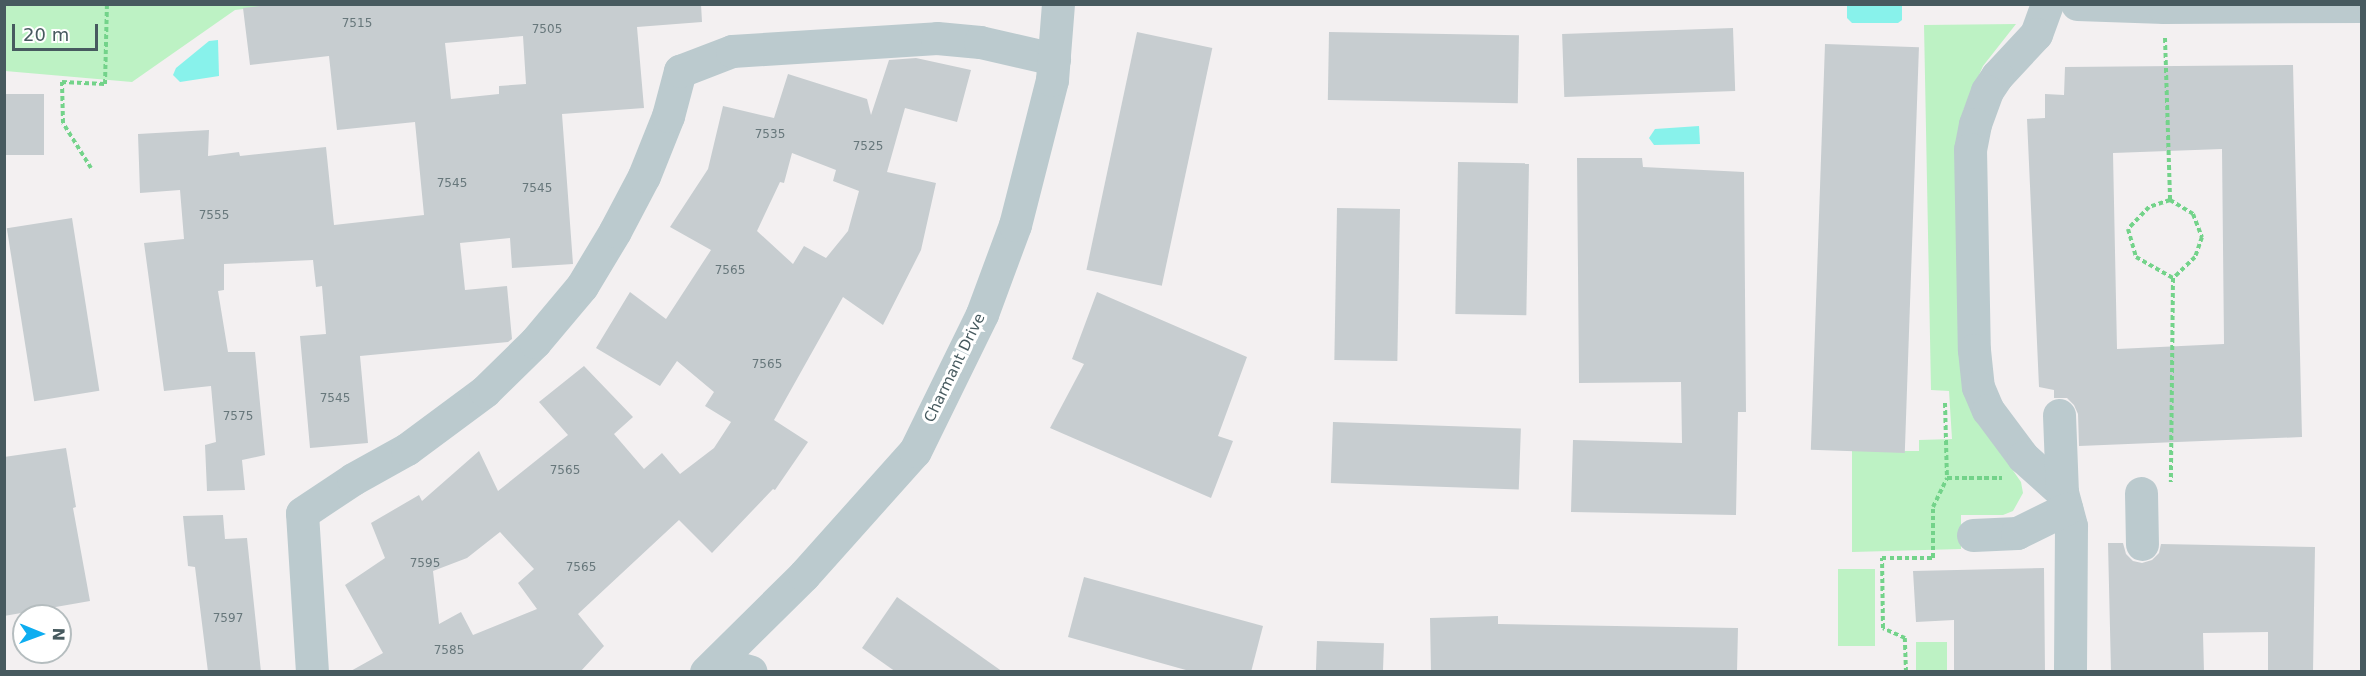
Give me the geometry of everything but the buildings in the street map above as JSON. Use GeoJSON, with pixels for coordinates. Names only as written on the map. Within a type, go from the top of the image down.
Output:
{"type":"FeatureCollection","features":[{"type":"Feature","properties":{"kind":"street","name":"Charmant Drive"},"geometry":{"type":"LineString","coordinates":[[714,668],[804,575],[915,451],[982,314],[1015,225],[1052,80],[1058,4]]}},
{"type":"Feature","properties":{"kind":"street"},"geometry":{"type":"LineString","coordinates":[[2047,4],[2036,34],[1997,76],[1987,91],[1975,124],[1970,149],[1974,350],[1978,387],[1988,410],[2023,458],[2064,500]]}},
{"type":"Feature","properties":{"kind":"street"},"geometry":{"type":"LineString","coordinates":[[2077,4],[2164,8],[2361,6]]}},
{"type":"Feature","properties":{"kind":"street"},"geometry":{"type":"LineString","coordinates":[[312,672],[302,513],[353,479],[407,449],[485,391],[536,342],[582,286],[615,231],[644,176],[668,116],[680,71],[732,51],[937,38],[980,42],[1054,59]]}},
{"type":"Feature","properties":{"kind":"street"},"geometry":{"type":"LineString","coordinates":[[2059,415],[2064,500],[2071,526],[2070,672]]}},
{"type":"Feature","properties":{"kind":"street"},"geometry":{"type":"LineString","coordinates":[[2142,544],[2156,493]]}},
{"type":"Feature","properties":{"kind":"street"},"geometry":{"type":"LineString","coordinates":[[1973,535],[2017,533],[2064,500]]}},
{"type":"Feature","properties":{"kind":"street"},"geometry":{"type":"LineString","coordinates":[[714,668],[751,672]]}},
{"type":"Feature","properties":{"kind":"path"},"geometry":{"type":"LineString","coordinates":[[91,168],[63,123],[62,82],[105,84],[107,4]]}},
{"type":"Feature","properties":{"kind":"path"},"geometry":{"type":"LineString","coordinates":[[2164,8],[2170,200]]}},
{"type":"Feature","properties":{"kind":"path"},"geometry":{"type":"LineString","coordinates":[[2156,493],[2173,278],[2195,257],[2202,237],[2193,214],[2170,200],[2149,207],[2128,229],[2136,257],[2173,278]]}},
{"type":"Feature","properties":{"kind":"path"},"geometry":{"type":"LineString","coordinates":[[1906,672],[1905,638],[1883,628],[1882,558],[1933,558],[1933,507],[1947,478],[1945,403]]}},
{"type":"Feature","properties":{"kind":"path"},"geometry":{"type":"LineString","coordinates":[[1947,478],[2012,478],[2037,470]]}},
{"type":"Feature","properties":{"kind":"green space"},"geometry":{"type":"Polygon","coordinates":[[[4,5],[276,5],[235,10],[132,82],[5,71],[4,5]]]}},
{"type":"Feature","properties":{"kind":"green space"},"geometry":{"type":"Polygon","coordinates":[[[2016,24],[1983,66],[1963,111],[1975,416],[2021,482],[2023,493],[2013,511],[2003,515],[1961,515],[1961,549],[1852,552],[1852,451],[1919,451],[1919,440],[1952,439],[1949,391],[1931,390],[1924,25],[2016,24]]]}},
{"type":"Feature","properties":{"kind":"green space"},"geometry":{"type":"Polygon","coordinates":[[[1838,569],[1875,569],[1875,646],[1838,646],[1838,569]]]}},
{"type":"Feature","properties":{"kind":"green space"},"geometry":{"type":"Polygon","coordinates":[[[1916,642],[1947,642],[1947,671],[1916,671],[1916,642]]]}},
{"type":"Feature","properties":{"kind":"water"},"geometry":{"type":"Polygon","coordinates":[[[1847,5],[1902,5],[1902,20],[1898,23],[1852,23],[1847,18],[1847,5]]]}},
{"type":"Feature","properties":{"kind":"water"},"geometry":{"type":"Polygon","coordinates":[[[218,40],[219,76],[180,82],[173,75],[176,68],[209,41],[218,40]]]}},
{"type":"Feature","properties":{"kind":"water"},"geometry":{"type":"Polygon","coordinates":[[[1699,126],[1700,144],[1654,145],[1649,138],[1655,129],[1699,126]]]}}]}
